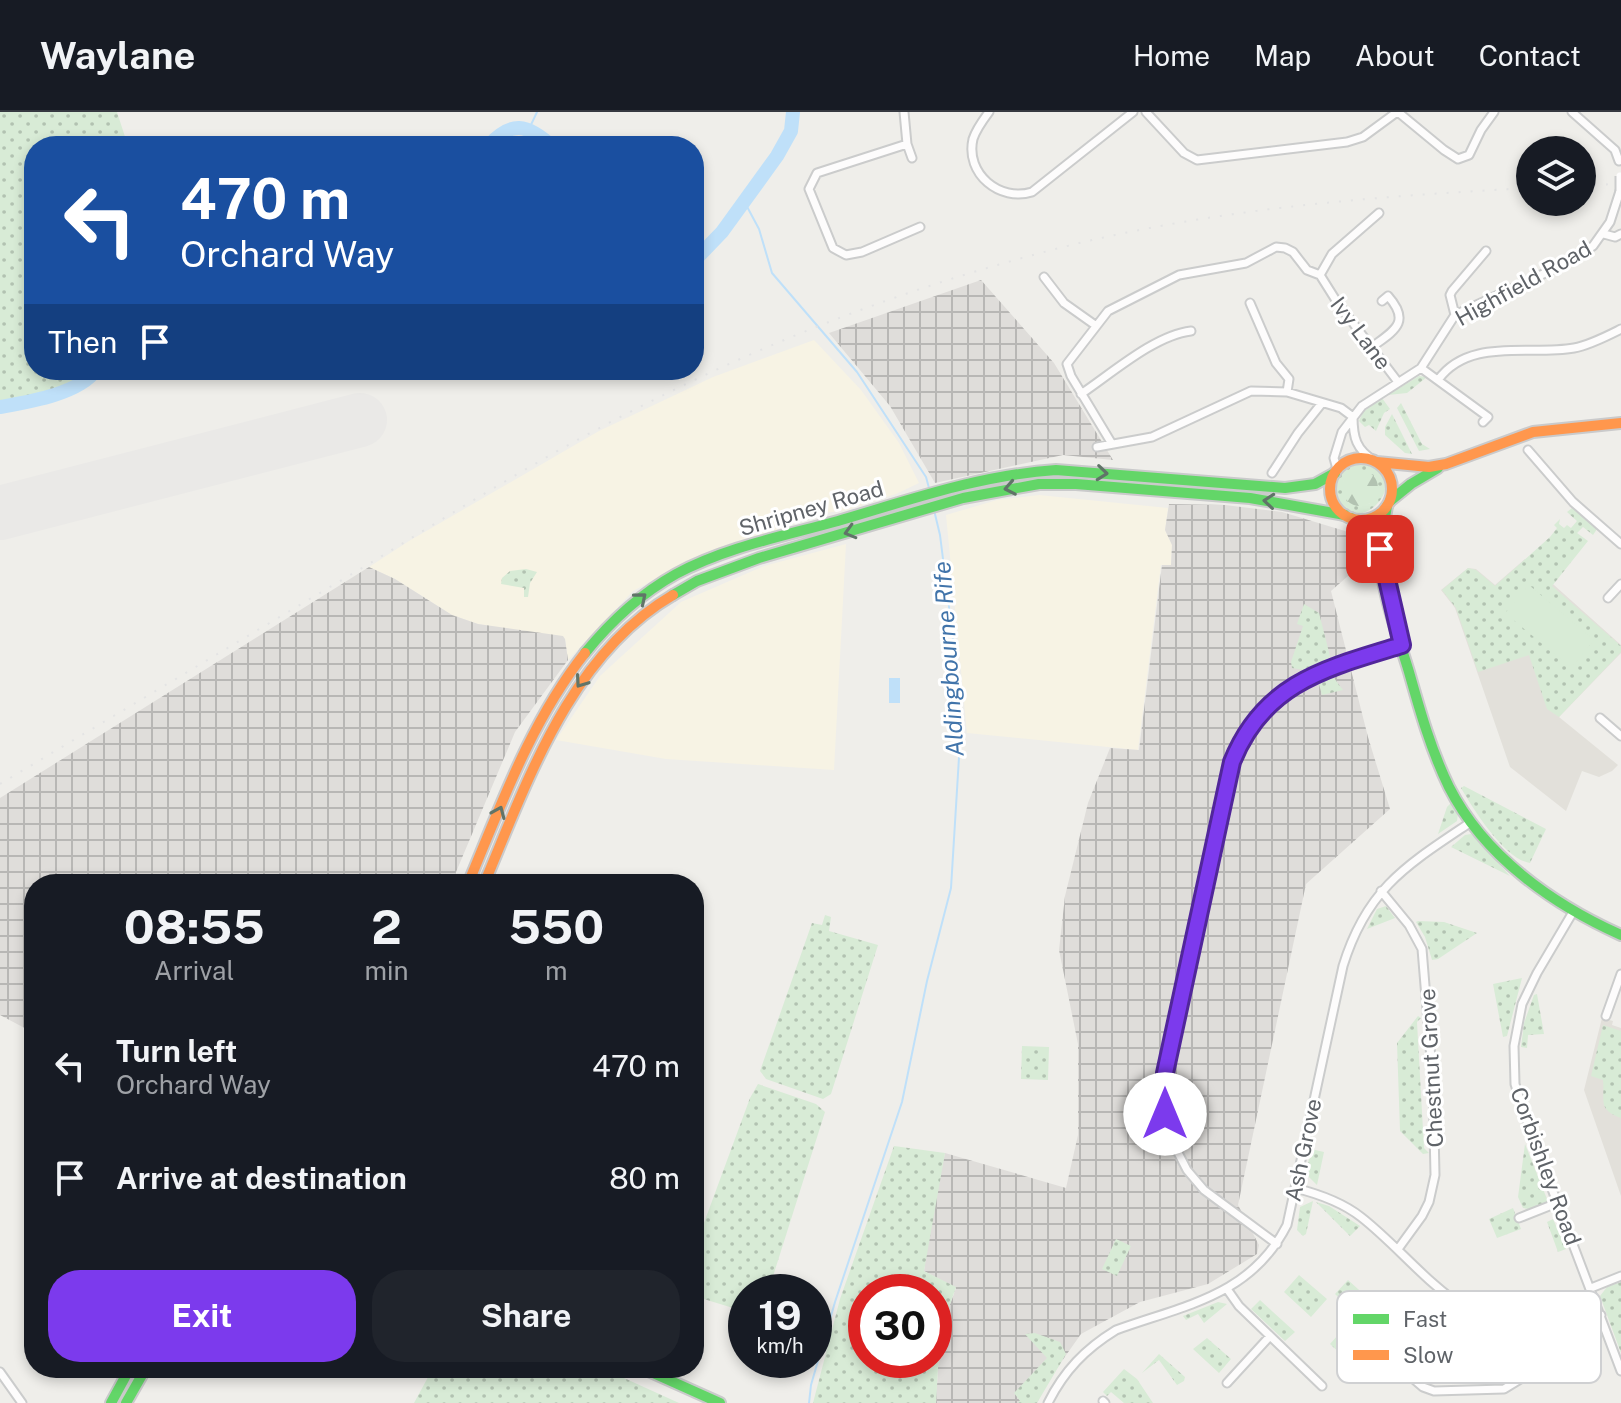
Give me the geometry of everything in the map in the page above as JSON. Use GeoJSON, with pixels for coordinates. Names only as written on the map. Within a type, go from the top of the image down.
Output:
{"type":"FeatureCollection","features":[{"type":"Feature","properties":{"kind":"main road","name":"Shripney Road"},"geometry":{"type":"LineString","coordinates":[[488,874],[531,773],[560,715],[604,653],[641,617],[678,591],[725,570],[925,510],[1015,487],[1064,483],[1280,501],[1348,517],[1374,517],[1411,484],[1446,464],[1533,432],[1621,423]]}},
{"type":"Feature","properties":{"kind":"main road","name":"Shripney Road"},"geometry":{"type":"LineString","coordinates":[[472,874],[520,763],[551,701],[590,648],[644,595],[669,578],[702,562],[920,496],[1034,471],[1083,471],[1187,483],[1280,488],[1310,486],[1355,459],[1418,468],[1446,464]]}},
{"type":"Feature","properties":{"kind":"main road"},"geometry":{"type":"LineString","coordinates":[[1376,461],[1389,475],[1392,484],[1380,549]]}},
{"type":"Feature","properties":{"kind":"main road"},"geometry":{"type":"LineString","coordinates":[[1336,471],[1330,488],[1331,496],[1339,510],[1368,531],[1380,549],[1402,645],[1433,749],[1471,822],[1525,877],[1573,912],[1621,935]]}},
{"type":"Feature","properties":{"kind":"main road"},"geometry":{"type":"LineString","coordinates":[[111,1403],[125,1378]]}},
{"type":"Feature","properties":{"kind":"main road"},"geometry":{"type":"LineString","coordinates":[[126,1403],[140,1378]]}},
{"type":"Feature","properties":{"kind":"main road"},"geometry":{"type":"LineString","coordinates":[[664,1378],[720,1403]]}},
{"type":"Feature","properties":{"kind":"street"},"geometry":{"type":"LineString","coordinates":[[904,112],[907,144],[912,158]]}},
{"type":"Feature","properties":{"kind":"street"},"geometry":{"type":"LineString","coordinates":[[985,114],[972,145],[977,171],[995,189],[1022,195],[1032,192],[1133,112]]}},
{"type":"Feature","properties":{"kind":"street"},"geometry":{"type":"LineString","coordinates":[[1146,112],[1184,153],[1197,160],[1347,142],[1363,137],[1397,112],[1458,159],[1469,155],[1494,112]]}},
{"type":"Feature","properties":{"kind":"street"},"geometry":{"type":"LineString","coordinates":[[1572,112],[1615,150],[1620,160]]}},
{"type":"Feature","properties":{"kind":"street"},"geometry":{"type":"LineString","coordinates":[[907,144],[817,173],[809,189],[833,248],[846,255],[862,252],[920,227]]}},
{"type":"Feature","properties":{"kind":"street","name":"Highfield Road"},"geometry":{"type":"LineString","coordinates":[[1336,471],[1334,458],[1342,432],[1353,417],[1370,399],[1421,368],[1455,315],[1556,268],[1593,246],[1604,234],[1617,207],[1620,160]]}},
{"type":"Feature","properties":{"kind":"street","name":"Ivy Lane"},"geometry":{"type":"LineString","coordinates":[[1379,213],[1332,254],[1320,275],[1398,382]]}},
{"type":"Feature","properties":{"kind":"street"},"geometry":{"type":"LineString","coordinates":[[1604,234],[1615,237],[1621,234]]}},
{"type":"Feature","properties":{"kind":"street"},"geometry":{"type":"LineString","coordinates":[[1112,444],[1081,394],[1067,364],[1095,325],[1115,306],[1179,275],[1246,263],[1276,247],[1293,252],[1307,270],[1320,275]]}},
{"type":"Feature","properties":{"kind":"street"},"geometry":{"type":"LineString","coordinates":[[1455,315],[1450,295],[1486,251]]}},
{"type":"Feature","properties":{"kind":"street"},"geometry":{"type":"LineString","coordinates":[[1044,277],[1064,303],[1095,325]]}},
{"type":"Feature","properties":{"kind":"street"},"geometry":{"type":"LineString","coordinates":[[1372,347],[1394,330],[1399,319],[1398,310],[1388,296],[1382,301]]}},
{"type":"Feature","properties":{"kind":"street"},"geometry":{"type":"LineString","coordinates":[[1250,303],[1276,363],[1289,379],[1287,392]]}},
{"type":"Feature","properties":{"kind":"street"},"geometry":{"type":"LineString","coordinates":[[1438,380],[1456,362],[1481,354],[1500,350],[1575,348],[1621,329]]}},
{"type":"Feature","properties":{"kind":"street"},"geometry":{"type":"LineString","coordinates":[[1081,394],[1153,346],[1178,332],[1191,331]]}},
{"type":"Feature","properties":{"kind":"street"},"geometry":{"type":"LineString","coordinates":[[1421,368],[1488,417],[1483,422]]}},
{"type":"Feature","properties":{"kind":"street"},"geometry":{"type":"LineString","coordinates":[[1097,447],[1152,437],[1251,391],[1287,392],[1341,408],[1353,417],[1356,444],[1366,456],[1376,461]]}},
{"type":"Feature","properties":{"kind":"street"},"geometry":{"type":"LineString","coordinates":[[1272,473],[1322,403]]}},
{"type":"Feature","properties":{"kind":"street"},"geometry":{"type":"LineString","coordinates":[[1528,450],[1573,502],[1621,544]]}},
{"type":"Feature","properties":{"kind":"street"},"geometry":{"type":"LineString","coordinates":[[1608,598],[1621,584]]}},
{"type":"Feature","properties":{"kind":"street"},"geometry":{"type":"LineString","coordinates":[[1277,1244],[1204,1190],[1179,1158],[1168,1129],[1163,1091],[1173,1037],[1232,762],[1244,735],[1261,712],[1298,682],[1334,666],[1402,645]]}},
{"type":"Feature","properties":{"kind":"street"},"geometry":{"type":"LineString","coordinates":[[1600,718],[1621,736]]}},
{"type":"Feature","properties":{"kind":"street","name":"Ash Grove"},"geometry":{"type":"LineString","coordinates":[[1048,1403],[1072,1364],[1100,1340],[1116,1330],[1227,1289],[1256,1269],[1277,1244],[1287,1225],[1343,966],[1353,935],[1366,909],[1381,891],[1471,822]]}},
{"type":"Feature","properties":{"kind":"street","name":"Chestnut Grove"},"geometry":{"type":"LineString","coordinates":[[1381,891],[1409,925],[1422,949],[1436,1141],[1435,1175],[1429,1202],[1398,1249]]}},
{"type":"Feature","properties":{"kind":"street","name":"Corbishley Road"},"geometry":{"type":"LineString","coordinates":[[1573,912],[1525,997],[1518,1017],[1514,1052],[1519,1099],[1592,1291]]}},
{"type":"Feature","properties":{"kind":"street"},"geometry":{"type":"LineString","coordinates":[[1606,1016],[1621,974]]}},
{"type":"Feature","properties":{"kind":"street"},"geometry":{"type":"LineString","coordinates":[[1295,1188],[1344,1205],[1362,1217],[1444,1291]]}},
{"type":"Feature","properties":{"kind":"street"},"geometry":{"type":"LineString","coordinates":[[1519,1218],[1557,1203]]}},
{"type":"Feature","properties":{"kind":"street"},"geometry":{"type":"LineString","coordinates":[[1591,1288],[1621,1276]]}},
{"type":"Feature","properties":{"kind":"street"},"geometry":{"type":"LineString","coordinates":[[1227,1289],[1239,1306],[1322,1386]]}},
{"type":"Feature","properties":{"kind":"street","name":"Corbishley Road"},"geometry":{"type":"LineString","coordinates":[[1601,1315],[1621,1371]]}},
{"type":"Feature","properties":{"kind":"street"},"geometry":{"type":"LineString","coordinates":[[1227,1383],[1270,1336]]}},
{"type":"Feature","properties":{"kind":"street"},"geometry":{"type":"LineString","coordinates":[[0,1372],[22,1403]]}},
{"type":"Feature","properties":{"kind":"street"},"geometry":{"type":"LineString","coordinates":[[1418,1383],[1434,1391],[1504,1389],[1514,1383]]}},
{"type":"Feature","properties":{"kind":"shaded area"},"geometry":{"type":"Polygon","coordinates":[[[981,280],[1054,363],[1113,460],[1063,455],[935,483],[890,406],[829,333],[981,280]]]}},
{"type":"Feature","properties":{"kind":"shaded area"},"geometry":{"type":"Polygon","coordinates":[[[814,340],[861,390],[899,443],[919,483],[896,494],[847,510],[825,513],[691,560],[633,591],[568,660],[565,639],[478,624],[452,615],[395,579],[369,567],[599,431],[713,377],[814,340]]]}},
{"type":"Feature","properties":{"kind":"shaded area"},"geometry":{"type":"Polygon","coordinates":[[[1039,495],[1168,508],[1165,530],[1172,545],[1171,566],[1161,565],[1138,750],[967,733],[946,515],[997,500],[1039,495]]]}},
{"type":"Feature","properties":{"kind":"shaded area"},"geometry":{"type":"Polygon","coordinates":[[[1169,504],[1225,505],[1282,512],[1345,531],[1371,546],[1373,554],[1331,591],[1368,737],[1390,809],[1306,884],[1238,1205],[1259,1245],[1257,1254],[1208,1284],[1140,1302],[1081,1334],[1045,1385],[1037,1403],[936,1403],[937,1378],[952,1378],[952,1299],[956,1288],[952,1286],[952,1274],[924,1271],[945,1153],[1066,1188],[1078,1135],[1078,1044],[1059,950],[1065,896],[1088,803],[1110,748],[1139,750],[1162,565],[1171,565],[1172,545],[1165,530],[1169,504]]]}},
{"type":"Feature","properties":{"kind":"shaded area"},"geometry":{"type":"Polygon","coordinates":[[[846,544],[834,770],[666,759],[556,740],[600,676],[681,602],[764,566],[846,544]]]}},
{"type":"Feature","properties":{"kind":"shaded area"},"geometry":{"type":"Polygon","coordinates":[[[1525,559],[1621,645],[1621,653],[1559,717],[1618,765],[1599,777],[1582,771],[1566,811],[1510,767],[1455,608],[1441,590],[1468,568],[1476,569],[1495,585],[1525,559]]]}},
{"type":"Feature","properties":{"kind":"shaded area"},"geometry":{"type":"Polygon","coordinates":[[[369,567],[395,579],[452,615],[478,624],[563,636],[565,639],[568,660],[515,732],[455,874],[24,874],[24,1028],[0,1015],[0,798],[369,567]]]}},
{"type":"Feature","properties":{"kind":"shaded area"},"geometry":{"type":"Polygon","coordinates":[[[1602,1018],[1613,1021],[1612,1025],[1621,1028],[1621,1196],[1584,1090],[1602,1018]]]}},
{"type":"Feature","properties":{"kind":"green space"},"geometry":{"type":"Polygon","coordinates":[[[0,112],[117,112],[125,136],[24,136],[24,380],[76,380],[60,388],[0,401],[0,112]]]}},
{"type":"Feature","properties":{"kind":"green space"},"geometry":{"type":"Polygon","coordinates":[[[1419,376],[1427,377],[1407,393],[1388,395],[1419,376]]]}},
{"type":"Feature","properties":{"kind":"green space"},"geometry":{"type":"Polygon","coordinates":[[[1382,398],[1390,409],[1384,413],[1376,431],[1369,425],[1365,427],[1359,421],[1363,412],[1382,398]]]}},
{"type":"Feature","properties":{"kind":"green space"},"geometry":{"type":"Polygon","coordinates":[[[1401,403],[1422,444],[1430,449],[1419,451],[1397,408],[1401,403]]]}},
{"type":"Feature","properties":{"kind":"green space"},"geometry":{"type":"Polygon","coordinates":[[[1392,414],[1412,454],[1405,453],[1385,435],[1385,427],[1392,414]]]}},
{"type":"Feature","properties":{"kind":"green space"},"geometry":{"type":"Polygon","coordinates":[[[1355,465],[1378,470],[1385,481],[1378,503],[1356,514],[1345,509],[1336,489],[1341,474],[1355,465]],[[1344,480],[1344,492],[1350,501],[1359,505],[1370,503],[1344,480]]]}},
{"type":"Feature","properties":{"kind":"green space"},"geometry":{"type":"Polygon","coordinates":[[[1360,470],[1372,476],[1378,488],[1372,500],[1360,506],[1348,500],[1342,488],[1348,476],[1360,470]]]}},
{"type":"Feature","properties":{"kind":"green space"},"geometry":{"type":"Polygon","coordinates":[[[1572,508],[1597,529],[1593,535],[1583,527],[1577,533],[1588,541],[1552,586],[1621,646],[1621,652],[1559,717],[1547,709],[1529,655],[1478,672],[1456,608],[1442,590],[1468,568],[1476,570],[1495,586],[1550,537],[1560,519],[1559,524],[1571,528],[1577,521],[1567,512],[1572,508]]]}},
{"type":"Feature","properties":{"kind":"green space"},"geometry":{"type":"Polygon","coordinates":[[[526,569],[537,572],[530,583],[528,597],[524,597],[524,588],[501,584],[502,578],[510,571],[526,569]]]}},
{"type":"Feature","properties":{"kind":"green space"},"geometry":{"type":"Polygon","coordinates":[[[1529,585],[1594,640],[1571,668],[1505,613],[1529,585]]]}},
{"type":"Feature","properties":{"kind":"green space"},"geometry":{"type":"Polygon","coordinates":[[[1304,604],[1319,613],[1330,656],[1325,663],[1305,670],[1292,668],[1291,662],[1303,626],[1297,624],[1304,604]]]}},
{"type":"Feature","properties":{"kind":"green space"},"geometry":{"type":"Polygon","coordinates":[[[1331,674],[1343,690],[1322,695],[1317,677],[1331,674]]]}},
{"type":"Feature","properties":{"kind":"green space"},"geometry":{"type":"Polygon","coordinates":[[[1464,786],[1546,829],[1530,863],[1520,860],[1500,843],[1461,788],[1464,786]]]}},
{"type":"Feature","properties":{"kind":"green space"},"geometry":{"type":"Polygon","coordinates":[[[1451,803],[1458,813],[1457,821],[1438,834],[1447,807],[1451,803]]]}},
{"type":"Feature","properties":{"kind":"green space"},"geometry":{"type":"Polygon","coordinates":[[[1471,834],[1510,876],[1451,847],[1465,835],[1471,834]]]}},
{"type":"Feature","properties":{"kind":"green space"},"geometry":{"type":"Polygon","coordinates":[[[1386,906],[1395,918],[1367,929],[1377,909],[1386,906]]]}},
{"type":"Feature","properties":{"kind":"green space"},"geometry":{"type":"Polygon","coordinates":[[[825,915],[831,917],[829,931],[878,945],[831,1094],[823,1099],[766,1079],[760,1071],[812,923],[822,925],[825,915]]]}},
{"type":"Feature","properties":{"kind":"green space"},"geometry":{"type":"Polygon","coordinates":[[[1418,921],[1444,922],[1477,933],[1432,960],[1418,921]]]}},
{"type":"Feature","properties":{"kind":"green space"},"geometry":{"type":"Polygon","coordinates":[[[1522,978],[1507,1036],[1503,1037],[1493,984],[1522,978]]]}},
{"type":"Feature","properties":{"kind":"green space"},"geometry":{"type":"Polygon","coordinates":[[[1537,994],[1544,1034],[1528,1035],[1527,1048],[1521,1047],[1524,1023],[1537,994]]]}},
{"type":"Feature","properties":{"kind":"green space"},"geometry":{"type":"Polygon","coordinates":[[[1418,1016],[1421,1018],[1417,1022],[1424,1148],[1429,1153],[1423,1154],[1400,1131],[1397,1043],[1418,1016]]]}},
{"type":"Feature","properties":{"kind":"green space"},"geometry":{"type":"Polygon","coordinates":[[[1603,1025],[1621,1031],[1621,1118],[1605,1108],[1603,1080],[1591,1076],[1603,1025]]]}},
{"type":"Feature","properties":{"kind":"green space"},"geometry":{"type":"Polygon","coordinates":[[[1022,1046],[1049,1047],[1048,1080],[1021,1079],[1022,1046]]]}},
{"type":"Feature","properties":{"kind":"green space"},"geometry":{"type":"Polygon","coordinates":[[[758,1084],[816,1104],[825,1112],[774,1274],[728,1274],[728,1306],[704,1299],[704,1223],[758,1084]]]}},
{"type":"Feature","properties":{"kind":"green space"},"geometry":{"type":"Polygon","coordinates":[[[1525,1144],[1549,1204],[1533,1210],[1523,1208],[1518,1197],[1525,1144]]]}},
{"type":"Feature","properties":{"kind":"green space"},"geometry":{"type":"Polygon","coordinates":[[[894,1146],[945,1153],[924,1271],[930,1274],[849,1274],[894,1146]]]}},
{"type":"Feature","properties":{"kind":"green space"},"geometry":{"type":"Polygon","coordinates":[[[1311,1149],[1324,1152],[1317,1185],[1306,1174],[1311,1149]]]}},
{"type":"Feature","properties":{"kind":"green space"},"geometry":{"type":"Polygon","coordinates":[[[1313,1201],[1303,1236],[1297,1230],[1300,1207],[1313,1201]]]}},
{"type":"Feature","properties":{"kind":"green space"},"geometry":{"type":"Polygon","coordinates":[[[1316,1202],[1329,1206],[1360,1226],[1350,1236],[1316,1202]]]}},
{"type":"Feature","properties":{"kind":"green space"},"geometry":{"type":"Polygon","coordinates":[[[1513,1208],[1521,1229],[1497,1238],[1489,1219],[1513,1208]]]}},
{"type":"Feature","properties":{"kind":"green space"},"geometry":{"type":"Polygon","coordinates":[[[1553,1219],[1566,1249],[1558,1252],[1547,1222],[1553,1219]]]}},
{"type":"Feature","properties":{"kind":"green space"},"geometry":{"type":"Polygon","coordinates":[[[1116,1239],[1131,1246],[1117,1276],[1102,1269],[1116,1239]]]}},
{"type":"Feature","properties":{"kind":"green space"},"geometry":{"type":"Polygon","coordinates":[[[1299,1275],[1327,1299],[1311,1317],[1284,1292],[1299,1275]]]}},
{"type":"Feature","properties":{"kind":"green space"},"geometry":{"type":"Polygon","coordinates":[[[848,1276],[848,1378],[937,1378],[936,1403],[813,1403],[819,1378],[832,1378],[832,1330],[848,1276]]]}},
{"type":"Feature","properties":{"kind":"green space"},"geometry":{"type":"Polygon","coordinates":[[[1348,1280],[1360,1291],[1338,1291],[1348,1280]]]}},
{"type":"Feature","properties":{"kind":"green space"},"geometry":{"type":"Polygon","coordinates":[[[1621,1282],[1621,1353],[1601,1299],[1607,1287],[1621,1282]]]}},
{"type":"Feature","properties":{"kind":"green space"},"geometry":{"type":"Polygon","coordinates":[[[1260,1300],[1295,1332],[1285,1341],[1251,1309],[1260,1300]]]}},
{"type":"Feature","properties":{"kind":"green space"},"geometry":{"type":"Polygon","coordinates":[[[1218,1302],[1227,1304],[1204,1323],[1198,1314],[1186,1320],[1183,1316],[1218,1302]]]}},
{"type":"Feature","properties":{"kind":"green space"},"geometry":{"type":"Polygon","coordinates":[[[1035,1333],[1060,1342],[1066,1354],[1037,1403],[1018,1403],[1020,1401],[1014,1393],[1047,1358],[1025,1334],[1035,1333]]]}},
{"type":"Feature","properties":{"kind":"green space"},"geometry":{"type":"Polygon","coordinates":[[[1337,1336],[1337,1350],[1330,1344],[1337,1336]]]}},
{"type":"Feature","properties":{"kind":"green space"},"geometry":{"type":"Polygon","coordinates":[[[1207,1338],[1231,1359],[1219,1373],[1193,1349],[1207,1338]]]}},
{"type":"Feature","properties":{"kind":"green space"},"geometry":{"type":"Polygon","coordinates":[[[1159,1354],[1185,1377],[1184,1381],[1177,1385],[1159,1360],[1142,1373],[1159,1354]]]}},
{"type":"Feature","properties":{"kind":"green space"},"geometry":{"type":"Polygon","coordinates":[[[1124,1369],[1137,1379],[1153,1403],[1124,1403],[1111,1392],[1107,1396],[1103,1392],[1124,1369]]]}},
{"type":"Feature","properties":{"kind":"green space"},"geometry":{"type":"Polygon","coordinates":[[[428,1378],[624,1378],[679,1403],[414,1403],[428,1378]]]}},
{"type":"Feature","properties":{"kind":"water"},"geometry":{"type":"Polygon","coordinates":[[[889,678],[900,678],[900,703],[889,703],[889,678]]]}},
{"type":"Feature","properties":{"kind":"waterway"},"geometry":{"type":"LineString","coordinates":[[529,129],[537,112]]}},
{"type":"Feature","properties":{"kind":"waterway","name":"Aldingbourne Rife"},"geometry":{"type":"LineString","coordinates":[[704,251],[722,232],[777,156],[791,131],[793,112]]}},
{"type":"Feature","properties":{"kind":"waterway"},"geometry":{"type":"LineString","coordinates":[[499,136],[519,128],[538,136]]}},
{"type":"Feature","properties":{"kind":"waterway","name":"Aldingbourne Rife"},"geometry":{"type":"LineString","coordinates":[[744,201],[759,229],[772,273],[857,372],[926,477],[929,488]]}},
{"type":"Feature","properties":{"kind":"waterway"},"geometry":{"type":"LineString","coordinates":[[0,407],[66,391],[85,380]]}},
{"type":"Feature","properties":{"kind":"waterway","name":"Aldingbourne Rife"},"geometry":{"type":"LineString","coordinates":[[809,1403],[811,1385],[835,1302],[902,1102],[927,981],[951,888],[960,741],[955,655],[934,510]]}},
{"type":"Feature","properties":{"kind":"runway"},"geometry":{"type":"LineString","coordinates":[[0,513],[360,420]]}},
{"type":"Feature","properties":{"kind":"railway"},"geometry":{"type":"LineString","coordinates":[[1596,185],[1621,184]]}},
{"type":"Feature","properties":{"kind":"railway"},"geometry":{"type":"LineString","coordinates":[[704,376],[826,323],[928,286],[1094,240],[1218,216],[1280,208],[1516,189]]}},
{"type":"Feature","properties":{"kind":"railway"},"geometry":{"type":"LineString","coordinates":[[0,784],[561,449],[695,380]]}},
{"type":"Feature","properties":{"kind":"traffic: fast"},"geometry":{"type":"LineString","coordinates":[[1390,501],[1438,468]]}},
{"type":"Feature","properties":{"kind":"traffic: fast"},"geometry":{"type":"LineString","coordinates":[[585,653],[638,599],[676,574],[715,556],[973,483],[1056,470],[1285,488],[1315,484],[1335,473]]}},
{"type":"Feature","properties":{"kind":"traffic: fast"},"geometry":{"type":"LineString","coordinates":[[673,595],[697,581],[759,558],[963,498],[1039,484],[1076,484],[1250,498],[1345,515]]}},
{"type":"Feature","properties":{"kind":"traffic: fast"},"geometry":{"type":"LineString","coordinates":[[1387,506],[1380,548],[1386,595],[1426,730],[1449,787],[1481,835],[1522,875],[1545,893],[1621,935]]}},
{"type":"Feature","properties":{"kind":"traffic: fast"},"geometry":{"type":"LineString","coordinates":[[1351,518],[1368,531],[1379,548]]}},
{"type":"Feature","properties":{"kind":"traffic: fast"},"geometry":{"type":"LineString","coordinates":[[111,1403],[125,1378]]}},
{"type":"Feature","properties":{"kind":"traffic: fast"},"geometry":{"type":"LineString","coordinates":[[126,1403],[140,1378]]}},
{"type":"Feature","properties":{"kind":"traffic: fast"},"geometry":{"type":"LineString","coordinates":[[664,1378],[720,1403]]}},
{"type":"Feature","properties":{"kind":"traffic: slow"},"geometry":{"type":"LineString","coordinates":[[1377,462],[1429,467],[1446,464],[1533,432],[1621,423]]}},
{"type":"Feature","properties":{"kind":"traffic: slow"},"geometry":{"type":"LineString","coordinates":[[1361,458],[1383,467],[1392,489],[1383,511],[1361,520],[1339,511],[1330,489],[1339,467],[1361,458]]}},
{"type":"Feature","properties":{"kind":"traffic: slow"},"geometry":{"type":"LineString","coordinates":[[488,874],[536,763],[580,685],[606,651],[637,620],[673,595]]}},
{"type":"Feature","properties":{"kind":"traffic: slow"},"geometry":{"type":"LineString","coordinates":[[472,874],[533,735],[585,653]]}},
{"type":"Feature","properties":{"kind":"route"},"geometry":{"type":"LineString","coordinates":[[1165,1114],[1165,1073],[1232,762],[1239,743],[1261,712],[1298,682],[1334,666],[1402,645],[1380,549]]}}]}
